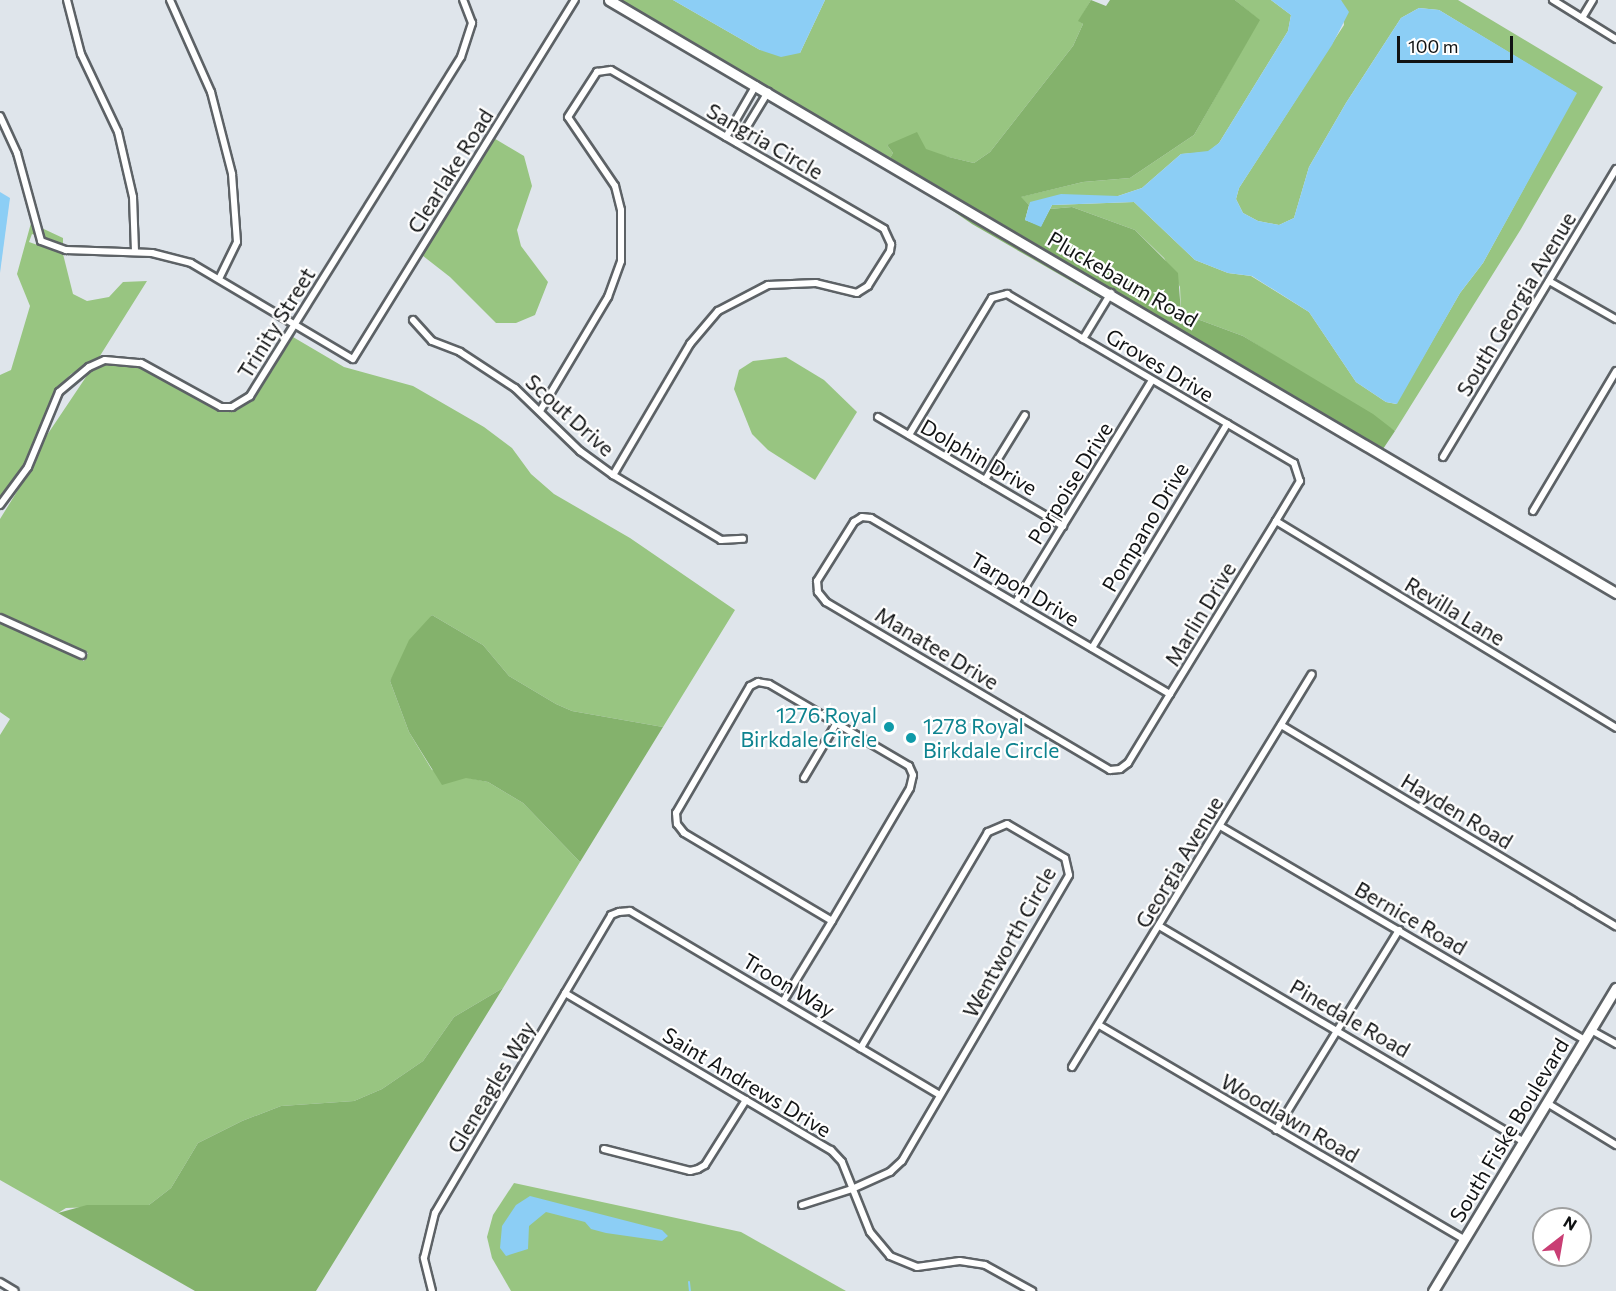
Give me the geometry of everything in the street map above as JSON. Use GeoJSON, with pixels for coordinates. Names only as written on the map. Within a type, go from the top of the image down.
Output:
{"type":"FeatureCollection","features":[{"type":"Feature","properties":{"kind":"street"},"geometry":{"type":"LineString","coordinates":[[68,0],[81,54],[118,132],[133,196],[135,252]]}},
{"type":"Feature","properties":{"kind":"street"},"geometry":{"type":"LineString","coordinates":[[170,0],[211,92],[232,174],[237,242],[220,277]]}},
{"type":"Feature","properties":{"kind":"street","name":"Trinity Street"},"geometry":{"type":"LineString","coordinates":[[0,505],[28,467],[59,392],[89,367],[105,360],[141,363],[221,407],[232,407],[256,388],[461,57],[472,23],[463,0]]}},
{"type":"Feature","properties":{"kind":"street","name":"Clearlake Road"},"geometry":{"type":"LineString","coordinates":[[296,324],[353,359],[575,0]]}},
{"type":"Feature","properties":{"kind":"street","name":"Pluckebaum Road"},"geometry":{"type":"LineString","coordinates":[[609,0],[1111,292],[1616,593]]}},
{"type":"Feature","properties":{"kind":"street"},"geometry":{"type":"LineString","coordinates":[[1553,0],[1616,39]]}},
{"type":"Feature","properties":{"kind":"street"},"geometry":{"type":"LineString","coordinates":[[1582,18],[1593,0]]}},
{"type":"Feature","properties":{"kind":"street","name":"Sangria Circle"},"geometry":{"type":"LineString","coordinates":[[540,411],[608,297],[621,261],[621,210],[615,186],[603,163],[569,123],[571,110],[591,77],[603,69],[611,70],[884,229],[889,236],[890,251],[868,286],[857,293],[816,284],[768,285],[718,311],[690,344],[613,475]]}},
{"type":"Feature","properties":{"kind":"street"},"geometry":{"type":"LineString","coordinates":[[726,137],[756,85]]}},
{"type":"Feature","properties":{"kind":"street"},"geometry":{"type":"LineString","coordinates":[[737,143],[768,92]]}},
{"type":"Feature","properties":{"kind":"street"},"geometry":{"type":"LineString","coordinates":[[0,116],[17,153],[41,241],[66,250],[135,252],[169,256],[220,277],[296,324]]}},
{"type":"Feature","properties":{"kind":"street","name":"South Georgia Avenue"},"geometry":{"type":"LineString","coordinates":[[1443,457],[1616,169]]}},
{"type":"Feature","properties":{"kind":"street"},"geometry":{"type":"LineString","coordinates":[[1549,281],[1616,319]]}},
{"type":"Feature","properties":{"kind":"street"},"geometry":{"type":"LineString","coordinates":[[1083,339],[1111,292]]}},
{"type":"Feature","properties":{"kind":"street","name":"Groves Drive"},"geometry":{"type":"LineString","coordinates":[[909,435],[992,298],[1000,294],[1007,294],[1294,464],[1300,472]]}},
{"type":"Feature","properties":{"kind":"street","name":"Scout Drive"},"geometry":{"type":"LineString","coordinates":[[412,320],[432,341],[488,369],[540,411],[580,451],[613,475],[721,540],[743,538]]}},
{"type":"Feature","properties":{"kind":"street"},"geometry":{"type":"LineString","coordinates":[[1533,511],[1616,371]]}},
{"type":"Feature","properties":{"kind":"street","name":"Porpoise Drive"},"geometry":{"type":"LineString","coordinates":[[1016,602],[1152,380]]}},
{"type":"Feature","properties":{"kind":"street"},"geometry":{"type":"LineString","coordinates":[[985,480],[1025,415]]}},
{"type":"Feature","properties":{"kind":"street","name":"Dolphin Drive"},"geometry":{"type":"LineString","coordinates":[[878,417],[1063,526]]}},
{"type":"Feature","properties":{"kind":"street","name":"Pompano Drive"},"geometry":{"type":"LineString","coordinates":[[1092,648],[1227,424]]}},
{"type":"Feature","properties":{"kind":"street","name":"Marlin Drive"},"geometry":{"type":"LineString","coordinates":[[1120,769],[1128,764],[1276,521],[1300,481],[1300,472]]}},
{"type":"Feature","properties":{"kind":"street","name":"Tarpon Drive"},"geometry":{"type":"LineString","coordinates":[[862,517],[872,518],[1170,694]]}},
{"type":"Feature","properties":{"kind":"street","name":"Manatee Drive"},"geometry":{"type":"LineString","coordinates":[[862,517],[854,522],[817,581],[826,602],[1110,770],[1120,769]]}},
{"type":"Feature","properties":{"kind":"street","name":"Revilla Lane"},"geometry":{"type":"LineString","coordinates":[[1276,521],[1616,728]]}},
{"type":"Feature","properties":{"kind":"street"},"geometry":{"type":"LineString","coordinates":[[0,618],[82,655]]}},
{"type":"Feature","properties":{"kind":"street","name":"Georgia Avenue"},"geometry":{"type":"LineString","coordinates":[[1072,1066],[1312,674]]}},
{"type":"Feature","properties":{"kind":"street"},"geometry":{"type":"LineString","coordinates":[[784,1000],[832,921],[910,788],[914,775],[909,766],[769,684],[750,686],[676,813],[684,832],[832,921]]}},
{"type":"Feature","properties":{"kind":"street"},"geometry":{"type":"LineString","coordinates":[[804,778],[836,724]]}},
{"type":"Feature","properties":{"kind":"street","name":"Hayden Road"},"geometry":{"type":"LineString","coordinates":[[1281,725],[1616,926]]}},
{"type":"Feature","properties":{"kind":"street","name":"Wentworth Circle"},"geometry":{"type":"LineString","coordinates":[[802,1205],[852,1189],[890,1172],[902,1161],[1069,875],[1065,858],[1007,824],[988,832],[861,1048]]}},
{"type":"Feature","properties":{"kind":"street","name":"Bernice Road"},"geometry":{"type":"LineString","coordinates":[[1220,826],[1585,1040]]}},
{"type":"Feature","properties":{"kind":"street","name":"Troon Way"},"geometry":{"type":"LineString","coordinates":[[620,912],[630,911],[784,1000],[940,1095]]}},
{"type":"Feature","properties":{"kind":"street","name":"Gleneagles Way"},"geometry":{"type":"LineString","coordinates":[[432,1291],[424,1258],[435,1213],[611,915],[620,912]]}},
{"type":"Feature","properties":{"kind":"street","name":"Pinedale Road"},"geometry":{"type":"LineString","coordinates":[[1159,926],[1338,1029],[1523,1141]]}},
{"type":"Feature","properties":{"kind":"street"},"geometry":{"type":"LineString","coordinates":[[1275,1130],[1399,930]]}},
{"type":"Feature","properties":{"kind":"street","name":"South Fiske Boulevard"},"geometry":{"type":"LineString","coordinates":[[1435,1290],[1616,988]]}},
{"type":"Feature","properties":{"kind":"street","name":"Saint Andrews Drive"},"geometry":{"type":"LineString","coordinates":[[565,993],[831,1150],[842,1162],[872,1236],[899,1261],[917,1267],[960,1262],[986,1265],[1032,1291]]}},
{"type":"Feature","properties":{"kind":"street","name":"Woodlawn Road"},"geometry":{"type":"LineString","coordinates":[[1099,1025],[1464,1239]]}},
{"type":"Feature","properties":{"kind":"street"},"geometry":{"type":"LineString","coordinates":[[1591,1030],[1616,1044]]}},
{"type":"Feature","properties":{"kind":"street"},"geometry":{"type":"LineString","coordinates":[[604,1149],[690,1171],[698,1170],[705,1165],[746,1100]]}},
{"type":"Feature","properties":{"kind":"street"},"geometry":{"type":"LineString","coordinates":[[1547,1103],[1616,1145]]}},
{"type":"Feature","properties":{"kind":"street"},"geometry":{"type":"LineString","coordinates":[[0,1282],[15,1291]]}},
{"type":"Feature","properties":{"kind":"green space"},"geometry":{"type":"Polygon","coordinates":[[[618,0],[673,0],[760,50],[800,53],[825,0],[1091,0],[1079,21],[1083,24],[1073,46],[990,152],[974,163],[893,144],[887,145],[893,153],[890,158],[618,0]]]}},
{"type":"Feature","properties":{"kind":"green space"},"geometry":{"type":"Polygon","coordinates":[[[1091,0],[1106,6],[1110,0],[1235,0],[1260,20],[1194,135],[1130,178],[1083,182],[1021,197],[1029,205],[1025,220],[1041,226],[1050,209],[1072,207],[1135,230],[1178,273],[1181,313],[1243,336],[1373,414],[1395,431],[1383,449],[890,158],[893,153],[887,145],[917,132],[926,149],[949,157],[974,163],[990,152],[1073,46],[1083,24],[1078,21],[1091,0]]]}},
{"type":"Feature","properties":{"kind":"green space"},"geometry":{"type":"Polygon","coordinates":[[[1235,0],[1271,0],[1291,15],[1288,31],[1219,143],[1208,152],[1181,154],[1142,188],[1118,196],[1029,205],[1020,197],[1083,182],[1130,178],[1194,135],[1259,20],[1235,0]]]}},
{"type":"Feature","properties":{"kind":"green space"},"geometry":{"type":"Polygon","coordinates":[[[1341,0],[1458,0],[1603,87],[1521,229],[1395,431],[1243,336],[1181,313],[1180,287],[1164,258],[1135,230],[1072,207],[1050,209],[1052,205],[1134,202],[1195,260],[1228,273],[1251,276],[1309,312],[1356,382],[1386,402],[1396,404],[1460,293],[1483,263],[1576,93],[1439,10],[1419,8],[1401,18],[1346,103],[1309,167],[1294,218],[1279,225],[1258,221],[1243,213],[1236,199],[1239,188],[1344,25],[1341,0]]]}},
{"type":"Feature","properties":{"kind":"green space"},"geometry":{"type":"Polygon","coordinates":[[[492,137],[524,156],[532,186],[517,230],[521,246],[548,282],[535,315],[516,323],[496,323],[450,277],[418,252],[492,137]]]}},
{"type":"Feature","properties":{"kind":"green space"},"geometry":{"type":"Polygon","coordinates":[[[895,171],[1105,294],[1102,299],[972,224],[895,171]]]}},
{"type":"Feature","properties":{"kind":"green space"},"geometry":{"type":"Polygon","coordinates":[[[31,223],[63,238],[63,245],[32,234],[29,242],[63,254],[73,294],[87,301],[109,297],[123,282],[147,281],[98,359],[71,374],[56,390],[25,465],[0,499],[0,375],[11,370],[30,306],[17,274],[31,223]]]}},
{"type":"Feature","properties":{"kind":"green space"},"geometry":{"type":"Polygon","coordinates":[[[293,337],[344,367],[413,386],[484,427],[512,448],[531,474],[554,494],[630,538],[735,610],[663,727],[572,711],[556,704],[509,676],[483,645],[432,615],[390,681],[409,732],[432,770],[488,782],[523,803],[580,862],[503,988],[454,1017],[423,1061],[382,1089],[354,1101],[281,1106],[242,1121],[198,1143],[171,1188],[149,1205],[66,1208],[58,1213],[0,1180],[0,735],[10,719],[0,712],[0,623],[84,661],[88,653],[0,613],[0,519],[31,469],[41,444],[90,371],[106,364],[140,368],[219,411],[232,411],[253,399],[293,337]]]}},
{"type":"Feature","properties":{"kind":"green space"},"geometry":{"type":"Polygon","coordinates":[[[786,357],[824,380],[857,412],[815,480],[768,450],[752,434],[734,389],[739,370],[753,361],[786,357]]]}},
{"type":"Feature","properties":{"kind":"green space"},"geometry":{"type":"Polygon","coordinates":[[[432,615],[483,645],[509,676],[556,704],[572,711],[663,727],[580,862],[523,803],[488,782],[466,778],[442,785],[409,732],[390,681],[409,640],[432,615]]]}},
{"type":"Feature","properties":{"kind":"green space"},"geometry":{"type":"Polygon","coordinates":[[[503,988],[316,1291],[195,1291],[58,1213],[87,1205],[149,1205],[171,1188],[198,1143],[242,1121],[281,1106],[354,1101],[382,1089],[423,1061],[454,1017],[503,988]]]}},
{"type":"Feature","properties":{"kind":"green space"},"geometry":{"type":"Polygon","coordinates":[[[514,1183],[741,1232],[846,1291],[511,1291],[492,1258],[487,1237],[493,1215],[514,1183]]]}},
{"type":"Feature","properties":{"kind":"water"},"geometry":{"type":"Polygon","coordinates":[[[673,0],[825,0],[800,53],[781,57],[760,50],[673,0]]]}},
{"type":"Feature","properties":{"kind":"water"},"geometry":{"type":"Polygon","coordinates":[[[1271,0],[1341,0],[1349,12],[1332,45],[1239,188],[1236,199],[1243,213],[1258,221],[1279,225],[1294,218],[1309,167],[1346,103],[1401,18],[1419,8],[1439,10],[1577,93],[1483,263],[1460,293],[1397,404],[1386,402],[1356,382],[1309,312],[1252,276],[1228,273],[1195,260],[1134,202],[1052,205],[1041,227],[1025,220],[1030,202],[1061,194],[1118,196],[1142,188],[1181,154],[1208,151],[1219,143],[1288,31],[1291,15],[1271,0]]]}},
{"type":"Feature","properties":{"kind":"water"},"geometry":{"type":"Polygon","coordinates":[[[0,192],[10,198],[0,273],[0,192]]]}},
{"type":"Feature","properties":{"kind":"water"},"geometry":{"type":"Polygon","coordinates":[[[530,1196],[662,1230],[668,1236],[662,1241],[606,1233],[591,1229],[585,1222],[546,1212],[529,1226],[528,1249],[506,1256],[500,1248],[502,1226],[516,1205],[530,1196]]]}},
{"type":"Feature","properties":{"kind":"waterway"},"geometry":{"type":"LineString","coordinates":[[689,1282],[690,1291]]}},
{"type":"Feature","properties":{"kind":"place","name":"1276 Royal Birkdale Circle"},"geometry":{"type":"Point","coordinates":[889,727]}},
{"type":"Feature","properties":{"kind":"place","name":"1278 Royal Birkdale Circle"},"geometry":{"type":"Point","coordinates":[911,738]}}]}
